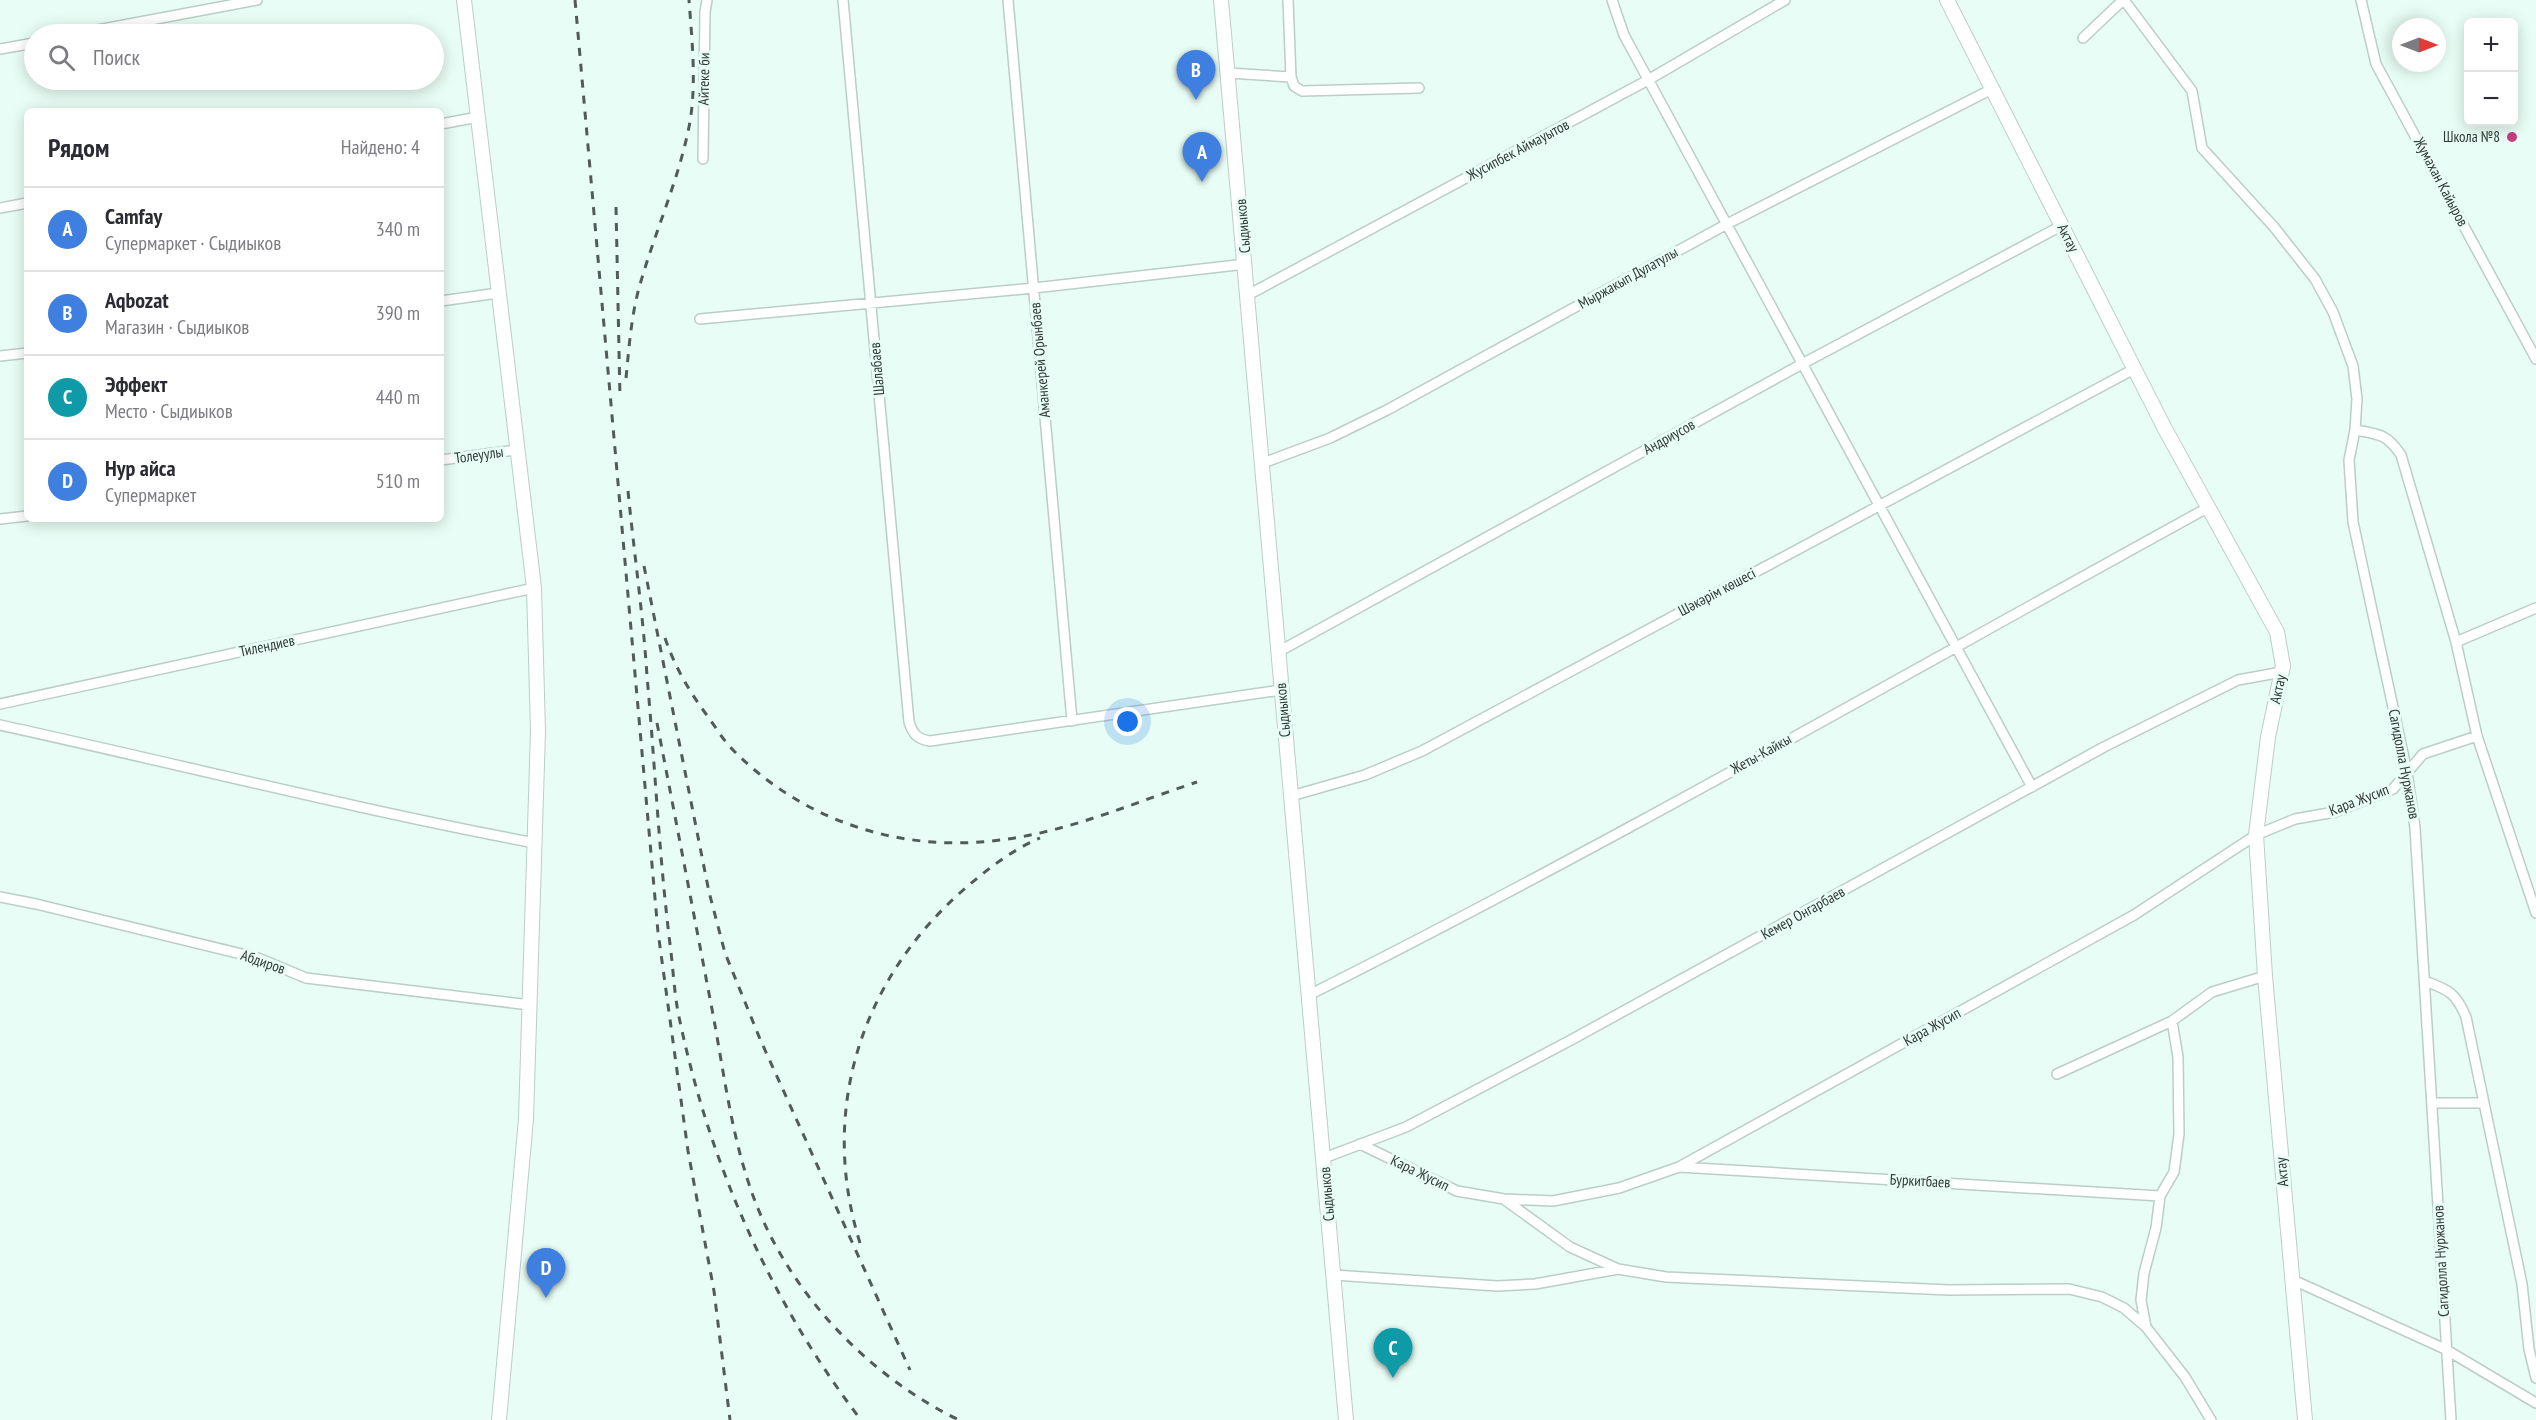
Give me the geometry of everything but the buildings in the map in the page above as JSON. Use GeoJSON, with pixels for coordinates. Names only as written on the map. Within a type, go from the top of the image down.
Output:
{"type":"FeatureCollection","features":[{"type":"Feature","properties":{"kind":"street"},"geometry":{"type":"LineString","coordinates":[[129,24],[257,0]]}},
{"type":"Feature","properties":{"kind":"street"},"geometry":{"type":"LineString","coordinates":[[464,0],[534,588],[538,731],[526,1119],[499,1420]]}},
{"type":"Feature","properties":{"kind":"street","name":"Айтеке би"},"geometry":{"type":"LineString","coordinates":[[703,159],[707,0]]}},
{"type":"Feature","properties":{"kind":"street","name":"Шалабаев"},"geometry":{"type":"LineString","coordinates":[[843,0],[909,722],[917,737],[930,741],[1072,721]]}},
{"type":"Feature","properties":{"kind":"street","name":"Аманкерей Орынбаев"},"geometry":{"type":"LineString","coordinates":[[1008,0],[1072,721]]}},
{"type":"Feature","properties":{"kind":"street","name":"Сыдиыков"},"geometry":{"type":"LineString","coordinates":[[1221,0],[1346,1420]]}},
{"type":"Feature","properties":{"kind":"street"},"geometry":{"type":"LineString","coordinates":[[1288,0],[1293,86],[1302,91],[1419,88]]}},
{"type":"Feature","properties":{"kind":"street"},"geometry":{"type":"LineString","coordinates":[[1612,0],[1624,34],[1648,80],[1957,645],[2032,787]]}},
{"type":"Feature","properties":{"kind":"street","name":"Жусипбек Аймауытов"},"geometry":{"type":"LineString","coordinates":[[1248,295],[1648,80],[1785,0]]}},
{"type":"Feature","properties":{"kind":"street","name":"Актау"},"geometry":{"type":"LineString","coordinates":[[1947,0],[2134,369],[2277,632],[2283,666],[2268,737],[2256,835],[2265,976],[2305,1420]]}},
{"type":"Feature","properties":{"kind":"street"},"geometry":{"type":"LineString","coordinates":[[2082,38],[2123,0]]}},
{"type":"Feature","properties":{"kind":"street","name":"Сагидолла Нуржанов"},"geometry":{"type":"LineString","coordinates":[[2123,0],[2192,91],[2202,148],[2274,227],[2315,279],[2333,312],[2353,366],[2356,399],[2355,430],[2349,460],[2353,522],[2407,772],[2415,828],[2451,1420]]}},
{"type":"Feature","properties":{"kind":"street","name":"Жумахан Кайыров"},"geometry":{"type":"LineString","coordinates":[[2361,0],[2376,64],[2536,359]]}},
{"type":"Feature","properties":{"kind":"street"},"geometry":{"type":"LineString","coordinates":[[0,49],[24,45]]}},
{"type":"Feature","properties":{"kind":"street"},"geometry":{"type":"LineString","coordinates":[[1229,73],[1291,77]]}},
{"type":"Feature","properties":{"kind":"street","name":"Мыржакып Дулатулы"},"geometry":{"type":"LineString","coordinates":[[1263,463],[1330,438],[1387,410],[1727,224],[1992,89]]}},
{"type":"Feature","properties":{"kind":"street"},"geometry":{"type":"LineString","coordinates":[[444,123],[478,117]]}},
{"type":"Feature","properties":{"kind":"street"},"geometry":{"type":"LineString","coordinates":[[0,208],[24,204]]}},
{"type":"Feature","properties":{"kind":"street","name":"Андриусов"},"geometry":{"type":"LineString","coordinates":[[1278,652],[1802,364],[2061,226]]}},
{"type":"Feature","properties":{"kind":"street"},"geometry":{"type":"LineString","coordinates":[[700,319],[1034,288],[1246,264]]}},
{"type":"Feature","properties":{"kind":"street"},"geometry":{"type":"LineString","coordinates":[[444,301],[498,293]]}},
{"type":"Feature","properties":{"kind":"street"},"geometry":{"type":"LineString","coordinates":[[0,356],[24,353]]}},
{"type":"Feature","properties":{"kind":"street","name":"Шәкәрім көшесі"},"geometry":{"type":"LineString","coordinates":[[1291,796],[1365,775],[1422,751],[2134,369]]}},
{"type":"Feature","properties":{"kind":"street"},"geometry":{"type":"LineString","coordinates":[[2355,430],[2381,435],[2391,440],[2401,455],[2456,642],[2477,736],[2536,913]]}},
{"type":"Feature","properties":{"kind":"street","name":"Толеуулы"},"geometry":{"type":"LineString","coordinates":[[444,460],[516,450]]}},
{"type":"Feature","properties":{"kind":"street","name":"Жеты-Кайкы"},"geometry":{"type":"LineString","coordinates":[[1309,996],[1412,943],[2209,507]]}},
{"type":"Feature","properties":{"kind":"street"},"geometry":{"type":"LineString","coordinates":[[0,519],[24,516]]}},
{"type":"Feature","properties":{"kind":"street","name":"Тилендиев"},"geometry":{"type":"LineString","coordinates":[[0,704],[534,588]]}},
{"type":"Feature","properties":{"kind":"street"},"geometry":{"type":"LineString","coordinates":[[2456,642],[2536,608]]}},
{"type":"Feature","properties":{"kind":"street","name":"Кемер Онгарбаев"},"geometry":{"type":"LineString","coordinates":[[1324,1158],[1406,1127],[1572,1040],[2104,747],[2238,680],[2282,672]]}},
{"type":"Feature","properties":{"kind":"street"},"geometry":{"type":"LineString","coordinates":[[1072,721],[1281,690]]}},
{"type":"Feature","properties":{"kind":"street"},"geometry":{"type":"LineString","coordinates":[[0,725],[289,789],[411,819],[535,843]]}},
{"type":"Feature","properties":{"kind":"street","name":"Кара Жусип"},"geometry":{"type":"LineString","coordinates":[[1360,1144],[1457,1191],[1504,1199],[1554,1201],[1619,1188],[1679,1167],[2134,915],[2256,835],[2295,819],[2335,812],[2393,789],[2423,754],[2477,736]]}},
{"type":"Feature","properties":{"kind":"street","name":"Абдиров"},"geometry":{"type":"LineString","coordinates":[[0,897],[258,958],[306,978],[530,1005]]}},
{"type":"Feature","properties":{"kind":"street"},"geometry":{"type":"LineString","coordinates":[[2056,1074],[2172,1021],[2212,992],[2265,976]]}},
{"type":"Feature","properties":{"kind":"street"},"geometry":{"type":"LineString","coordinates":[[2425,981],[2454,994],[2466,1017],[2522,1284],[2529,1349],[2536,1378]]}},
{"type":"Feature","properties":{"kind":"street"},"geometry":{"type":"LineString","coordinates":[[2146,1327],[2141,1300],[2144,1273],[2156,1228],[2160,1196],[2174,1172],[2179,1134],[2178,1057],[2172,1021]]}},
{"type":"Feature","properties":{"kind":"street"},"geometry":{"type":"LineString","coordinates":[[2433,1103],[2484,1103]]}},
{"type":"Feature","properties":{"kind":"street","name":"Буркитбаев"},"geometry":{"type":"LineString","coordinates":[[1679,1167],[2160,1196]]}},
{"type":"Feature","properties":{"kind":"street"},"geometry":{"type":"LineString","coordinates":[[1504,1199],[1570,1247],[1618,1269],[1666,1277],[1937,1290],[2069,1289],[2102,1297],[2124,1308],[2146,1327],[2185,1377],[2211,1420]]}},
{"type":"Feature","properties":{"kind":"street"},"geometry":{"type":"LineString","coordinates":[[1334,1275],[1497,1286],[1535,1284],[1618,1269]]}},
{"type":"Feature","properties":{"kind":"street"},"geometry":{"type":"LineString","coordinates":[[2291,1279],[2445,1349],[2536,1403]]}},
{"type":"Feature","properties":{"kind":"railway"},"geometry":{"type":"LineString","coordinates":[[575,0],[658,932],[688,1151],[714,1291],[730,1420]]}},
{"type":"Feature","properties":{"kind":"railway"},"geometry":{"type":"LineString","coordinates":[[626,378],[632,322],[639,288],[679,168],[689,127],[693,80],[689,0]]}},
{"type":"Feature","properties":{"kind":"railway"},"geometry":{"type":"LineString","coordinates":[[616,207],[620,398]]}},
{"type":"Feature","properties":{"kind":"railway"},"geometry":{"type":"LineString","coordinates":[[628,491],[643,630],[666,911],[678,1012],[691,1067],[706,1121],[746,1226],[798,1326],[828,1374],[861,1420]]}},
{"type":"Feature","properties":{"kind":"railway"},"geometry":{"type":"LineString","coordinates":[[644,566],[709,892],[725,953],[760,1039],[910,1370]]}},
{"type":"Feature","properties":{"kind":"railway"},"geometry":{"type":"LineString","coordinates":[[665,638],[688,687],[733,750],[761,775],[791,796],[823,814],[856,827],[927,842],[963,843],[1000,840],[1075,824],[1197,782]]}},
{"type":"Feature","properties":{"kind":"railway"},"geometry":{"type":"LineString","coordinates":[[657,723],[732,1121],[751,1190],[766,1226],[785,1261],[807,1294],[861,1354],[892,1379],[959,1420]]}},
{"type":"Feature","properties":{"kind":"railway"},"geometry":{"type":"LineString","coordinates":[[860,1243],[848,1194],[844,1146],[847,1098],[857,1052],[874,1008],[897,966],[926,928],[961,892],[1008,855],[1040,838]]}},
{"type":"Feature","properties":{"kind":"place","name":"Aqbozat"},"geometry":{"type":"Point","coordinates":[1196,100]}},
{"type":"Feature","properties":{"kind":"place","name":"Школа №8"},"geometry":{"type":"Point","coordinates":[2512,137]}},
{"type":"Feature","properties":{"kind":"place","name":"Camfay"},"geometry":{"type":"Point","coordinates":[1202,182]}},
{"type":"Feature","properties":{"kind":"place","name":"Нур айса"},"geometry":{"type":"Point","coordinates":[546,1298]}},
{"type":"Feature","properties":{"kind":"place","name":"Эффект"},"geometry":{"type":"Point","coordinates":[1393,1378]}}]}
